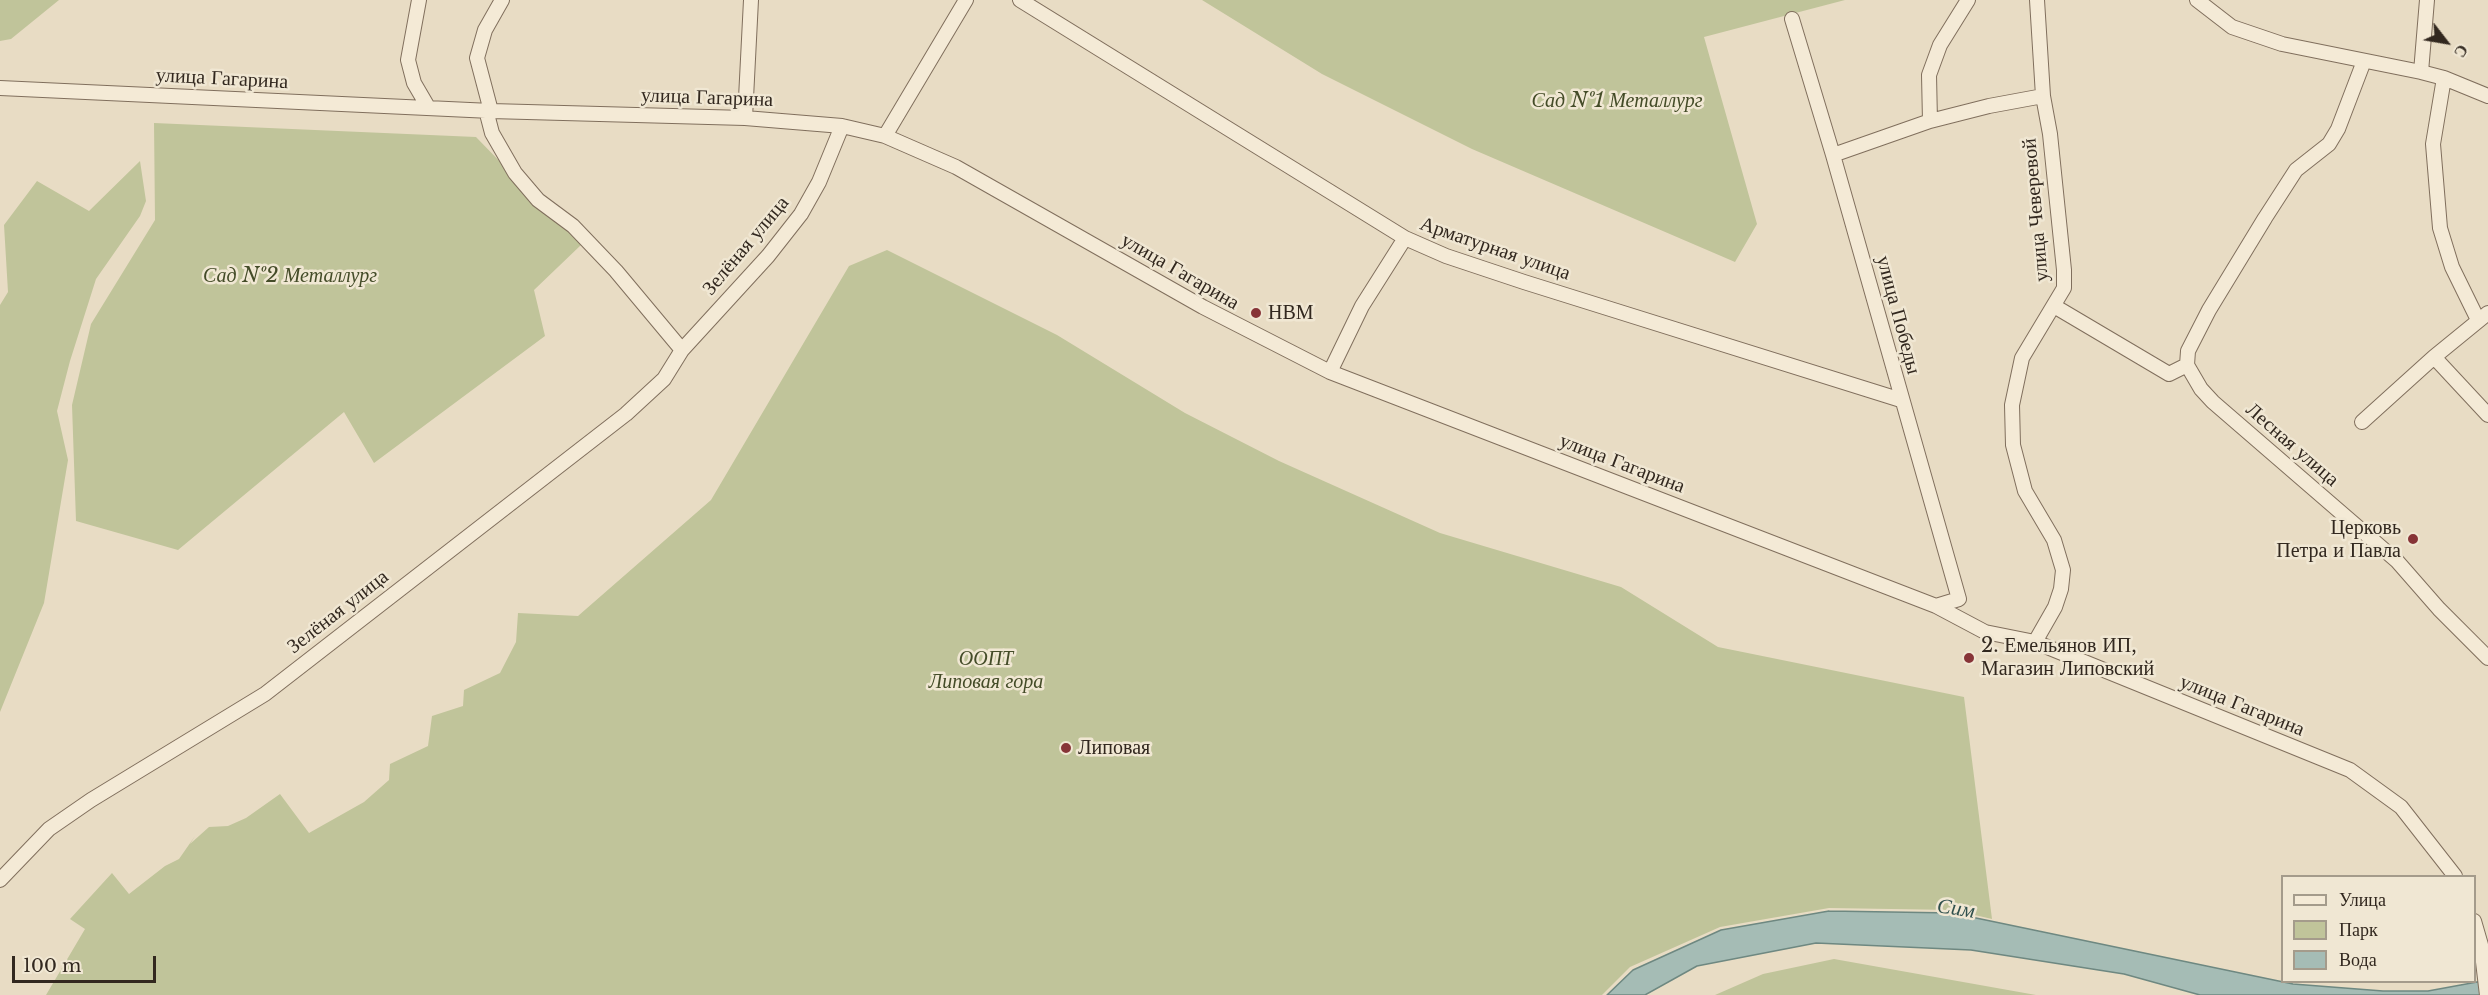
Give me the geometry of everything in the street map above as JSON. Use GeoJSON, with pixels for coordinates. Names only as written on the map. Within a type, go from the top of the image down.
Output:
{"type":"FeatureCollection","features":[{"type":"Feature","properties":{"kind":"street"},"geometry":{"type":"LineString","coordinates":[[419,0],[408,60],[414,84],[428,107]]}},
{"type":"Feature","properties":{"kind":"street"},"geometry":{"type":"LineString","coordinates":[[502,0],[485,30],[477,58],[492,133],[515,173],[538,200],[573,226],[616,271],[682,350]]}},
{"type":"Feature","properties":{"kind":"street"},"geometry":{"type":"LineString","coordinates":[[745,118],[751,0]]}},
{"type":"Feature","properties":{"kind":"street"},"geometry":{"type":"LineString","coordinates":[[885,136],[966,0]]}},
{"type":"Feature","properties":{"kind":"street","name":"Арматурная улица"},"geometry":{"type":"LineString","coordinates":[[1020,0],[1405,238],[1446,256],[1513,278],[1901,400]]}},
{"type":"Feature","properties":{"kind":"street"},"geometry":{"type":"LineString","coordinates":[[1930,121],[1929,75],[1940,45],[1968,0]]}},
{"type":"Feature","properties":{"kind":"street","name":"улица Чеверевой"},"geometry":{"type":"LineString","coordinates":[[2035,642],[2055,607],[2061,590],[2063,570],[2054,540],[2025,491],[2013,445],[2014,388],[2022,358],[2064,288],[2050,134],[2043,96],[2037,0]]}},
{"type":"Feature","properties":{"kind":"street"},"geometry":{"type":"LineString","coordinates":[[2198,0],[2232,27],[2282,44],[2421,72],[2444,78],[2488,96]]}},
{"type":"Feature","properties":{"kind":"street"},"geometry":{"type":"LineString","coordinates":[[2421,72],[2427,0]]}},
{"type":"Feature","properties":{"kind":"street","name":"улица Победы"},"geometry":{"type":"LineString","coordinates":[[1792,19],[1959,599],[1936,606]]}},
{"type":"Feature","properties":{"kind":"street"},"geometry":{"type":"LineString","coordinates":[[2054,306],[2169,374],[2187,365],[2188,351],[2209,310],[2265,218],[2296,170],[2329,144],[2338,129],[2364,61]]}},
{"type":"Feature","properties":{"kind":"street"},"geometry":{"type":"LineString","coordinates":[[2362,422],[2434,357],[2483,317],[2452,267],[2440,228],[2433,144],[2444,78]]}},
{"type":"Feature","properties":{"kind":"street","name":"улица Гагарина"},"geometry":{"type":"LineString","coordinates":[[0,88],[489,110],[745,118],[843,126],[885,136],[956,167],[1239,328],[1330,372],[1936,606],[1985,632],[2035,642],[2350,770],[2402,807],[2454,875]]}},
{"type":"Feature","properties":{"kind":"street"},"geometry":{"type":"LineString","coordinates":[[1833,155],[1930,121],[1989,106],[2043,96]]}},
{"type":"Feature","properties":{"kind":"street","name":"Зелёная улица"},"geometry":{"type":"LineString","coordinates":[[0,880],[49,830],[91,800],[265,694],[290,676],[456,544],[626,414],[664,378],[682,350],[768,256],[801,214],[819,182],[843,126]]}},
{"type":"Feature","properties":{"kind":"street"},"geometry":{"type":"LineString","coordinates":[[1330,372],[1362,306],[1405,238]]}},
{"type":"Feature","properties":{"kind":"street"},"geometry":{"type":"LineString","coordinates":[[2434,357],[2488,415]]}},
{"type":"Feature","properties":{"kind":"street","name":"Лесная улица"},"geometry":{"type":"LineString","coordinates":[[2187,365],[2201,389],[2213,402],[2397,561],[2439,609],[2488,658]]}},
{"type":"Feature","properties":{"kind":"street"},"geometry":{"type":"LineString","coordinates":[[2479,924],[2487,995]]}},
{"type":"Feature","properties":{"kind":"green space"},"geometry":{"type":"Polygon","coordinates":[[[0,0],[59,0],[11,39],[0,41],[0,0]]]}},
{"type":"Feature","properties":{"kind":"green space","name":"Сад №1 Металлург"},"geometry":{"type":"Polygon","coordinates":[[[1202,0],[1845,0],[1704,37],[1757,224],[1735,262],[1472,149],[1322,74],[1202,0]]]}},
{"type":"Feature","properties":{"kind":"green space","name":"Сад №2 Металлург"},"geometry":{"type":"Polygon","coordinates":[[[154,123],[476,137],[581,245],[534,290],[545,336],[374,463],[344,412],[178,550],[76,521],[72,405],[91,324],[155,220],[154,123]]]}},
{"type":"Feature","properties":{"kind":"green space"},"geometry":{"type":"Polygon","coordinates":[[[140,161],[146,201],[140,216],[96,279],[57,411],[68,460],[44,603],[0,712],[0,305],[8,292],[4,225],[37,181],[89,211],[140,161]]]}},
{"type":"Feature","properties":{"kind":"green space","name":"ООПТ Липовая гора"},"geometry":{"type":"Polygon","coordinates":[[[887,250],[1057,335],[1185,413],[1279,461],[1440,533],[1621,587],[1718,647],[1964,697],[1992,919],[1953,910],[1829,908],[1720,927],[1630,967],[1602,995],[46,995],[85,929],[70,919],[112,873],[129,894],[165,866],[179,859],[195,836],[190,844],[209,827],[228,826],[246,818],[280,794],[309,833],[364,802],[389,780],[390,764],[428,746],[432,716],[463,706],[464,690],[500,673],[516,642],[518,613],[578,616],[711,500],[849,266],[887,250]]]}},
{"type":"Feature","properties":{"kind":"green space"},"geometry":{"type":"Polygon","coordinates":[[[1834,959],[2036,995],[1715,995],[1763,974],[1834,959]]]}},
{"type":"Feature","properties":{"kind":"water"},"geometry":{"type":"Polygon","coordinates":[[[1829,911],[1952,913],[2281,983],[2383,991],[2428,991],[2488,980],[2488,995],[2200,995],[2124,974],[1971,950],[1816,943],[1697,966],[1645,995],[1607,995],[1633,970],[1721,930],[1829,911]]]}},
{"type":"Feature","properties":{"kind":"place","name":"НВМ"},"geometry":{"type":"Point","coordinates":[1256,313]}},
{"type":"Feature","properties":{"kind":"place","name":"Церковь Петра и Павла"},"geometry":{"type":"Point","coordinates":[2413,539]}},
{"type":"Feature","properties":{"kind":"place","name":"2. Емельянов ИП, Магазин Липовский"},"geometry":{"type":"Point","coordinates":[1969,658]}},
{"type":"Feature","properties":{"kind":"place","name":"Липовая"},"geometry":{"type":"Point","coordinates":[1066,748]}},
{"type":"Feature","properties":{"kind":"water label","name":"Сим"},"geometry":{"type":"Point","coordinates":[1956,909]}}]}
